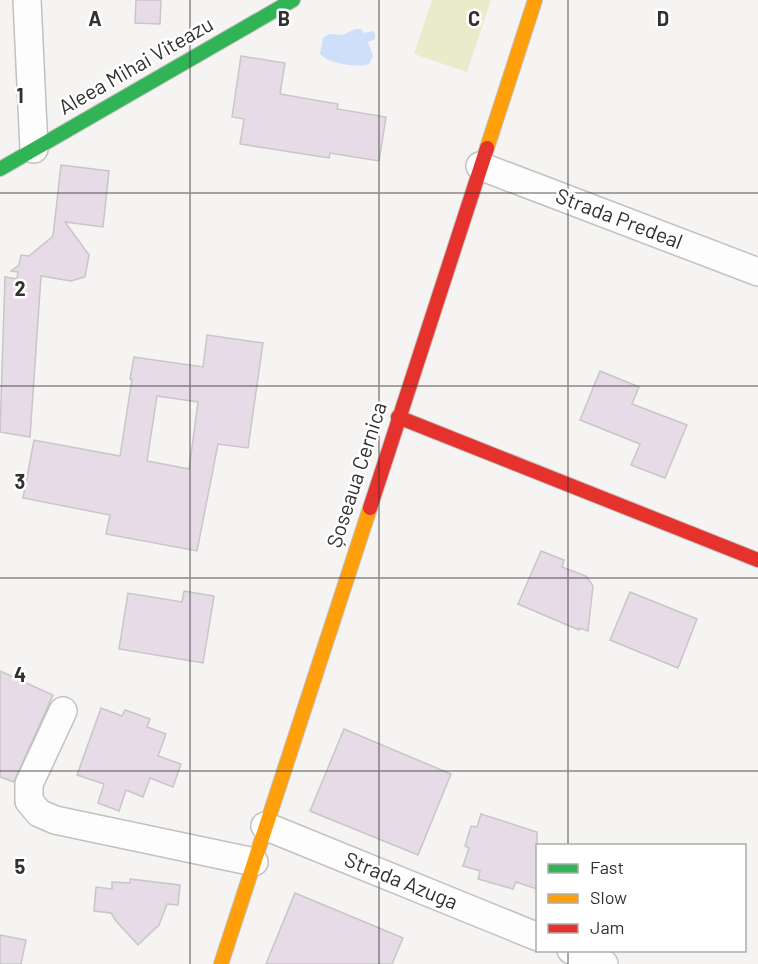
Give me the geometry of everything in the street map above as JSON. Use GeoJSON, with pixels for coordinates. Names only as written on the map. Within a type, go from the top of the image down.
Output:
{"type":"FeatureCollection","features":[{"type":"Feature","properties":{"kind":"street"},"geometry":{"type":"LineString","coordinates":[[27,0],[34,149]]}},
{"type":"Feature","properties":{"kind":"street","name":"Aleea Mihai Viteazu"},"geometry":{"type":"LineString","coordinates":[[0,169],[293,0]]}},
{"type":"Feature","properties":{"kind":"street","name":"Șoseaua Cernica"},"geometry":{"type":"LineString","coordinates":[[220,964],[535,0]]}},
{"type":"Feature","properties":{"kind":"street","name":"Strada Predeal"},"geometry":{"type":"LineString","coordinates":[[480,166],[758,272]]}},
{"type":"Feature","properties":{"kind":"street"},"geometry":{"type":"LineString","coordinates":[[398,417],[758,560]]}},
{"type":"Feature","properties":{"kind":"street"},"geometry":{"type":"LineString","coordinates":[[63,711],[29,784],[29,801],[39,813],[55,820],[254,862]]}},
{"type":"Feature","properties":{"kind":"street","name":"Strada Azuga"},"geometry":{"type":"LineString","coordinates":[[266,826],[536,937]]}},
{"type":"Feature","properties":{"kind":"street"},"geometry":{"type":"LineString","coordinates":[[574,952],[604,964]]}},
{"type":"Feature","properties":{"kind":"green space"},"geometry":{"type":"Polygon","coordinates":[[[432,0],[491,0],[467,72],[414,54],[432,0]]]}},
{"type":"Feature","properties":{"kind":"water"},"geometry":{"type":"Polygon","coordinates":[[[355,29],[361,29],[364,33],[372,31],[375,33],[375,39],[368,42],[373,56],[369,64],[358,66],[343,64],[320,54],[323,38],[329,34],[343,35],[355,29]]]}},
{"type":"Feature","properties":{"kind":"building"},"geometry":{"type":"Polygon","coordinates":[[[136,0],[161,0],[160,24],[135,23],[136,0]]]}},
{"type":"Feature","properties":{"kind":"building"},"geometry":{"type":"Polygon","coordinates":[[[241,56],[285,63],[280,94],[338,104],[337,109],[386,117],[379,161],[330,153],[329,158],[240,144],[244,119],[232,117],[241,56]]]}},
{"type":"Feature","properties":{"kind":"building"},"geometry":{"type":"Polygon","coordinates":[[[61,165],[109,171],[103,227],[65,222],[89,255],[85,277],[71,281],[41,276],[30,437],[0,432],[5,277],[17,279],[18,272],[11,271],[19,265],[21,255],[29,256],[53,236],[61,165]]]}},
{"type":"Feature","properties":{"kind":"building"},"geometry":{"type":"Polygon","coordinates":[[[207,335],[263,343],[248,448],[218,444],[197,551],[106,534],[110,515],[23,498],[34,440],[120,456],[134,357],[203,367],[207,335]],[[157,396],[147,461],[189,469],[198,402],[157,396]]]}},
{"type":"Feature","properties":{"kind":"building"},"geometry":{"type":"Polygon","coordinates":[[[600,371],[639,387],[632,404],[687,425],[665,478],[631,465],[640,444],[580,420],[600,371]]]}},
{"type":"Feature","properties":{"kind":"building"},"geometry":{"type":"Polygon","coordinates":[[[541,551],[564,560],[562,567],[586,576],[593,586],[588,631],[579,628],[579,630],[518,604],[541,551]]]}},
{"type":"Feature","properties":{"kind":"building"},"geometry":{"type":"Polygon","coordinates":[[[184,591],[214,596],[203,663],[119,649],[128,593],[182,602],[184,591]]]}},
{"type":"Feature","properties":{"kind":"building"},"geometry":{"type":"Polygon","coordinates":[[[630,592],[697,619],[678,668],[610,640],[630,592]]]}},
{"type":"Feature","properties":{"kind":"building"},"geometry":{"type":"Polygon","coordinates":[[[0,671],[53,695],[14,782],[0,777],[0,671]]]}},
{"type":"Feature","properties":{"kind":"building"},"geometry":{"type":"Polygon","coordinates":[[[101,708],[122,716],[125,710],[150,719],[147,727],[166,734],[158,756],[181,764],[173,787],[150,778],[143,797],[126,790],[119,811],[98,803],[104,784],[77,775],[101,708]]]}},
{"type":"Feature","properties":{"kind":"building"},"geometry":{"type":"Polygon","coordinates":[[[344,729],[451,774],[418,855],[310,811],[344,729]]]}},
{"type":"Feature","properties":{"kind":"building"},"geometry":{"type":"Polygon","coordinates":[[[481,814],[537,832],[536,889],[516,882],[513,889],[478,879],[480,871],[463,866],[469,848],[465,846],[471,826],[477,827],[481,814]]]}},
{"type":"Feature","properties":{"kind":"building"},"geometry":{"type":"Polygon","coordinates":[[[130,879],[180,885],[178,905],[167,904],[159,925],[138,945],[111,913],[94,911],[96,887],[112,889],[112,882],[130,883],[130,879]]]}},
{"type":"Feature","properties":{"kind":"building"},"geometry":{"type":"Polygon","coordinates":[[[295,893],[403,938],[392,964],[266,964],[295,893]]]}},
{"type":"Feature","properties":{"kind":"building"},"geometry":{"type":"Polygon","coordinates":[[[0,935],[26,940],[21,964],[0,964],[0,935]]]}},
{"type":"Feature","properties":{"kind":"traffic: fast"},"geometry":{"type":"LineString","coordinates":[[0,169],[293,0]]}},
{"type":"Feature","properties":{"kind":"traffic: slow"},"geometry":{"type":"LineString","coordinates":[[487,148],[535,0]]}},
{"type":"Feature","properties":{"kind":"traffic: slow"},"geometry":{"type":"LineString","coordinates":[[221,964],[370,508]]}},
{"type":"Feature","properties":{"kind":"traffic: jam"},"geometry":{"type":"LineString","coordinates":[[370,508],[487,148]]}},
{"type":"Feature","properties":{"kind":"traffic: jam"},"geometry":{"type":"LineString","coordinates":[[398,417],[758,560]]}}]}
